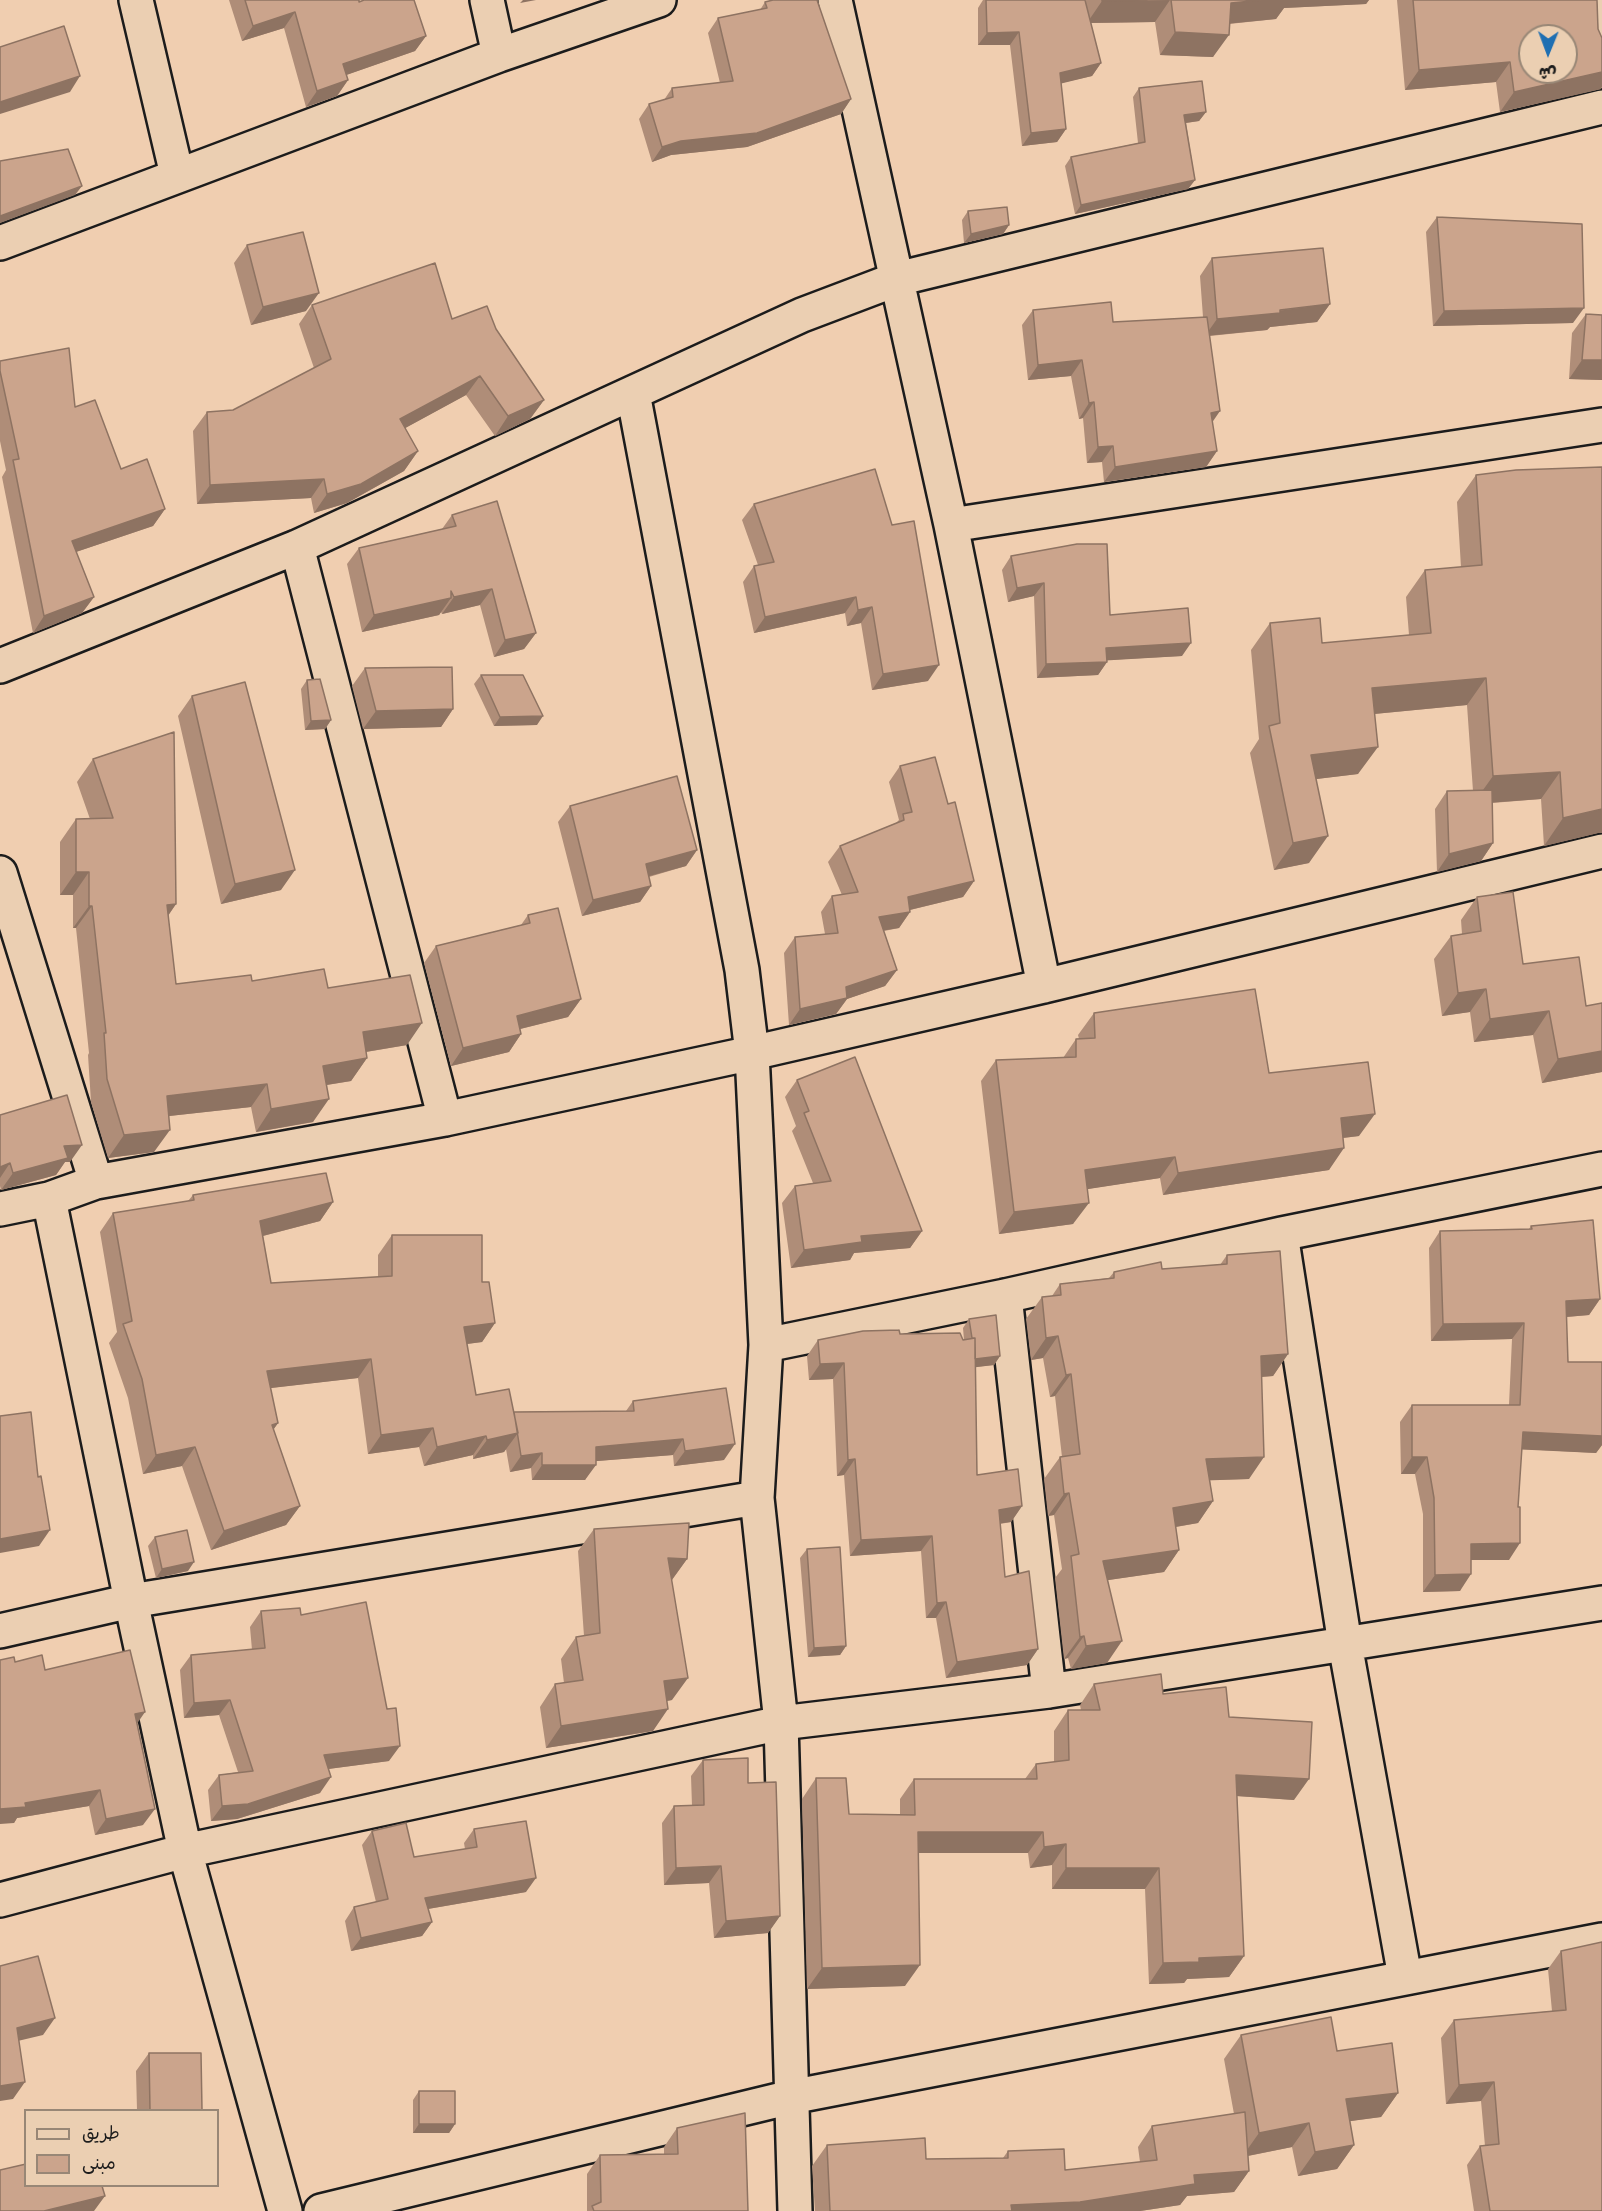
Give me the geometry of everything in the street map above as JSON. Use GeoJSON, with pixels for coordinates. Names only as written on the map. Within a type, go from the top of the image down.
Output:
{"type":"FeatureCollection","features":[{"type":"Feature","properties":{"kind":"street"},"geometry":{"type":"LineString","coordinates":[[136,0],[177,175]]}},
{"type":"Feature","properties":{"kind":"street"},"geometry":{"type":"LineString","coordinates":[[487,0],[499,55]]}},
{"type":"Feature","properties":{"kind":"street"},"geometry":{"type":"LineString","coordinates":[[0,243],[499,55],[660,0]]}},
{"type":"Feature","properties":{"kind":"street"},"geometry":{"type":"LineString","coordinates":[[835,0],[951,525],[1044,986]]}},
{"type":"Feature","properties":{"kind":"street"},"geometry":{"type":"LineString","coordinates":[[1599,0],[1602,46]]}},
{"type":"Feature","properties":{"kind":"street"},"geometry":{"type":"LineString","coordinates":[[0,666],[297,547],[802,315],[897,279],[1602,107]]}},
{"type":"Feature","properties":{"kind":"street"},"geometry":{"type":"LineString","coordinates":[[633,393],[742,970],[752,1053],[766,1345],[757,1498],[781,1723],[795,2211]]}},
{"type":"Feature","properties":{"kind":"street"},"geometry":{"type":"LineString","coordinates":[[951,525],[1602,425]]}},
{"type":"Feature","properties":{"kind":"street"},"geometry":{"type":"LineString","coordinates":[[297,547],[445,1119]]}},
{"type":"Feature","properties":{"kind":"street"},"geometry":{"type":"LineString","coordinates":[[0,1209],[49,1199],[96,1182],[445,1119],[752,1053],[1044,986],[1602,851]]}},
{"type":"Feature","properties":{"kind":"street"},"geometry":{"type":"LineString","coordinates":[[0,873],[96,1182]]}},
{"type":"Feature","properties":{"kind":"street"},"geometry":{"type":"LineString","coordinates":[[766,1345],[1005,1296],[1281,1234],[1602,1168]]}},
{"type":"Feature","properties":{"kind":"street"},"geometry":{"type":"LineString","coordinates":[[49,1199],[130,1601],[185,1851],[285,2211]]}},
{"type":"Feature","properties":{"kind":"street"},"geometry":{"type":"LineString","coordinates":[[1281,1234],[1345,1644],[1405,1977]]}},
{"type":"Feature","properties":{"kind":"street"},"geometry":{"type":"LineString","coordinates":[[1005,1296],[1049,1691]]}},
{"type":"Feature","properties":{"kind":"street"},"geometry":{"type":"LineString","coordinates":[[0,1631],[130,1601],[757,1498]]}},
{"type":"Feature","properties":{"kind":"street"},"geometry":{"type":"LineString","coordinates":[[0,1900],[185,1851],[781,1723],[1049,1691],[1602,1603]]}},
{"type":"Feature","properties":{"kind":"street"},"geometry":{"type":"LineString","coordinates":[[321,2211],[791,2097],[1602,1940]]}},
{"type":"Feature","properties":{"kind":"building"},"geometry":{"type":"Polygon","coordinates":[[[245,0],[359,0],[359,2],[364,0],[414,0],[426,36],[343,64],[348,80],[317,91],[295,12],[253,26],[245,0]]]}},
{"type":"Feature","properties":{"kind":"building"},"geometry":{"type":"Polygon","coordinates":[[[817,0],[851,99],[757,133],[681,141],[662,147],[649,104],[673,97],[672,88],[733,81],[718,18],[767,8],[765,2],[817,0]]]}},
{"type":"Feature","properties":{"kind":"building"},"geometry":{"type":"Polygon","coordinates":[[[986,0],[1085,0],[1101,63],[1060,73],[1066,129],[1031,133],[1019,32],[987,33],[986,0]]]}},
{"type":"Feature","properties":{"kind":"building"},"geometry":{"type":"Polygon","coordinates":[[[1171,0],[1262,0],[1231,3],[1229,35],[1175,32],[1171,0]]]}},
{"type":"Feature","properties":{"kind":"building"},"geometry":{"type":"Polygon","coordinates":[[[1413,0],[1597,0],[1598,29],[1602,38],[1602,72],[1578,77],[1578,24],[1518,24],[1518,84],[1549,84],[1514,92],[1510,62],[1419,70],[1413,0]]]}},
{"type":"Feature","properties":{"kind":"building"},"geometry":{"type":"Polygon","coordinates":[[[64,26],[80,76],[0,102],[0,47],[64,26]]]}},
{"type":"Feature","properties":{"kind":"building"},"geometry":{"type":"Polygon","coordinates":[[[1202,81],[1206,112],[1184,115],[1195,180],[1081,205],[1071,157],[1145,142],[1139,88],[1202,81]]]}},
{"type":"Feature","properties":{"kind":"building"},"geometry":{"type":"Polygon","coordinates":[[[68,149],[82,186],[0,216],[0,161],[68,149]]]}},
{"type":"Feature","properties":{"kind":"building"},"geometry":{"type":"Polygon","coordinates":[[[1007,207],[1009,225],[971,234],[968,211],[1007,207]]]}},
{"type":"Feature","properties":{"kind":"building"},"geometry":{"type":"Polygon","coordinates":[[[1437,217],[1582,224],[1584,308],[1444,311],[1437,217]]]}},
{"type":"Feature","properties":{"kind":"building"},"geometry":{"type":"Polygon","coordinates":[[[303,232],[319,293],[263,307],[247,245],[303,232]]]}},
{"type":"Feature","properties":{"kind":"building"},"geometry":{"type":"Polygon","coordinates":[[[1323,248],[1330,304],[1280,310],[1280,313],[1217,319],[1212,258],[1323,248]]]}},
{"type":"Feature","properties":{"kind":"building"},"geometry":{"type":"Polygon","coordinates":[[[435,263],[452,319],[487,306],[496,329],[544,400],[508,416],[480,376],[400,419],[418,451],[361,484],[327,494],[324,479],[210,485],[207,412],[233,410],[331,359],[312,305],[435,263]]]}},
{"type":"Feature","properties":{"kind":"building"},"geometry":{"type":"Polygon","coordinates":[[[1111,302],[1113,322],[1207,317],[1220,411],[1211,413],[1217,451],[1115,467],[1113,446],[1098,447],[1094,402],[1089,403],[1082,360],[1038,365],[1033,310],[1111,302]]]}},
{"type":"Feature","properties":{"kind":"building"},"geometry":{"type":"Polygon","coordinates":[[[1586,314],[1602,315],[1602,360],[1582,360],[1586,314]]]}},
{"type":"Feature","properties":{"kind":"building"},"geometry":{"type":"Polygon","coordinates":[[[69,348],[75,407],[95,400],[121,469],[147,459],[165,509],[72,541],[94,597],[44,616],[13,460],[19,459],[0,371],[0,361],[69,348]]]}},
{"type":"Feature","properties":{"kind":"building"},"geometry":{"type":"Polygon","coordinates":[[[1602,467],[1602,809],[1563,818],[1560,772],[1493,776],[1486,678],[1372,688],[1378,747],[1311,755],[1328,836],[1293,843],[1269,726],[1280,723],[1270,623],[1320,618],[1322,643],[1431,633],[1425,570],[1482,565],[1476,475],[1516,470],[1602,467]]]}},
{"type":"Feature","properties":{"kind":"building"},"geometry":{"type":"Polygon","coordinates":[[[875,469],[892,525],[914,521],[939,665],[883,674],[872,607],[858,610],[856,597],[765,617],[754,566],[774,562],[754,504],[875,469]]]}},
{"type":"Feature","properties":{"kind":"building"},"geometry":{"type":"Polygon","coordinates":[[[497,501],[536,633],[505,640],[492,589],[454,597],[451,591],[451,598],[374,615],[359,548],[456,526],[452,515],[497,501]]]}},
{"type":"Feature","properties":{"kind":"building"},"geometry":{"type":"Polygon","coordinates":[[[1077,544],[1107,544],[1110,615],[1188,608],[1191,643],[1106,648],[1107,662],[1046,664],[1044,583],[1017,588],[1011,556],[1077,544]]]}},
{"type":"Feature","properties":{"kind":"building"},"geometry":{"type":"Polygon","coordinates":[[[452,667],[453,709],[376,711],[365,668],[452,667]]]}},
{"type":"Feature","properties":{"kind":"building"},"geometry":{"type":"Polygon","coordinates":[[[481,675],[523,675],[543,716],[500,717],[481,675]]]}},
{"type":"Feature","properties":{"kind":"building"},"geometry":{"type":"Polygon","coordinates":[[[320,679],[331,720],[311,721],[307,680],[320,679]]]}},
{"type":"Feature","properties":{"kind":"building"},"geometry":{"type":"Polygon","coordinates":[[[245,682],[295,870],[235,884],[192,696],[245,682]]]}},
{"type":"Feature","properties":{"kind":"building"},"geometry":{"type":"Polygon","coordinates":[[[174,732],[176,904],[167,905],[176,984],[251,975],[252,981],[324,969],[328,988],[410,975],[422,1023],[363,1032],[367,1058],[323,1066],[329,1099],[271,1109],[267,1084],[167,1096],[170,1130],[124,1135],[107,1079],[104,1033],[106,1033],[92,906],[89,906],[89,872],[76,872],[76,819],[113,818],[93,759],[174,732]]]}},
{"type":"Feature","properties":{"kind":"building"},"geometry":{"type":"Polygon","coordinates":[[[935,757],[948,804],[955,802],[974,881],[908,897],[910,912],[879,917],[897,970],[846,987],[847,998],[800,1009],[795,937],[838,933],[832,896],[858,892],[840,846],[904,820],[903,814],[912,812],[900,766],[935,757]]]}},
{"type":"Feature","properties":{"kind":"building"},"geometry":{"type":"Polygon","coordinates":[[[677,776],[697,850],[646,864],[651,886],[593,900],[570,806],[677,776]]]}},
{"type":"Feature","properties":{"kind":"building"},"geometry":{"type":"Polygon","coordinates":[[[1492,790],[1493,843],[1449,854],[1447,791],[1492,790]]]}},
{"type":"Feature","properties":{"kind":"building"},"geometry":{"type":"Polygon","coordinates":[[[1513,892],[1523,964],[1579,957],[1586,1006],[1602,1003],[1602,1051],[1558,1059],[1549,1011],[1490,1019],[1486,989],[1458,993],[1451,936],[1481,931],[1477,897],[1513,892]]]}},
{"type":"Feature","properties":{"kind":"building"},"geometry":{"type":"Polygon","coordinates":[[[558,908],[581,999],[517,1016],[521,1034],[463,1048],[436,946],[530,923],[528,915],[558,908]]]}},
{"type":"Feature","properties":{"kind":"building"},"geometry":{"type":"Polygon","coordinates":[[[1255,989],[1269,1073],[1368,1062],[1375,1114],[1341,1118],[1344,1148],[1178,1173],[1175,1157],[1085,1170],[1089,1203],[1014,1212],[996,1060],[1076,1057],[1076,1039],[1095,1038],[1094,1013],[1255,989]]]}},
{"type":"Feature","properties":{"kind":"building"},"geometry":{"type":"Polygon","coordinates":[[[855,1057],[922,1231],[861,1236],[862,1242],[804,1250],[795,1186],[831,1181],[804,1113],[809,1111],[797,1080],[855,1057]]]}},
{"type":"Feature","properties":{"kind":"building"},"geometry":{"type":"Polygon","coordinates":[[[67,1095],[82,1145],[64,1146],[68,1158],[13,1173],[10,1163],[0,1167],[0,1115],[67,1095]]]}},
{"type":"Feature","properties":{"kind":"building"},"geometry":{"type":"Polygon","coordinates":[[[326,1173],[333,1202],[260,1221],[271,1283],[392,1276],[392,1235],[482,1235],[482,1282],[489,1282],[495,1323],[464,1327],[476,1395],[509,1389],[518,1433],[487,1440],[486,1436],[437,1447],[433,1428],[381,1435],[371,1359],[267,1371],[278,1423],[272,1425],[300,1506],[224,1531],[195,1447],[156,1455],[142,1379],[123,1324],[132,1321],[113,1213],[194,1200],[193,1195],[326,1173]]]}},
{"type":"Feature","properties":{"kind":"building"},"geometry":{"type":"Polygon","coordinates":[[[1593,1220],[1600,1299],[1566,1301],[1568,1362],[1602,1362],[1602,1436],[1523,1432],[1518,1507],[1520,1507],[1520,1543],[1471,1544],[1471,1574],[1435,1575],[1434,1498],[1427,1457],[1412,1457],[1412,1405],[1520,1405],[1524,1323],[1443,1324],[1440,1231],[1532,1229],[1531,1226],[1593,1220]]]}},
{"type":"Feature","properties":{"kind":"building"},"geometry":{"type":"Polygon","coordinates":[[[1280,1251],[1288,1354],[1261,1356],[1264,1457],[1206,1459],[1213,1501],[1173,1508],[1179,1550],[1103,1561],[1122,1641],[1086,1646],[1084,1636],[1080,1637],[1071,1556],[1079,1554],[1069,1493],[1064,1494],[1060,1457],[1080,1454],[1071,1374],[1066,1375],[1058,1336],[1046,1338],[1042,1297],[1061,1295],[1060,1284],[1114,1278],[1114,1272],[1161,1262],[1162,1269],[1227,1264],[1227,1255],[1280,1251]]]}},
{"type":"Feature","properties":{"kind":"building"},"geometry":{"type":"Polygon","coordinates":[[[996,1315],[1000,1356],[975,1359],[975,1338],[972,1338],[969,1319],[996,1315]]]}},
{"type":"Feature","properties":{"kind":"building"},"geometry":{"type":"Polygon","coordinates":[[[899,1330],[900,1334],[960,1333],[963,1340],[975,1338],[977,1475],[1018,1469],[1022,1506],[999,1510],[1005,1577],[1029,1571],[1038,1649],[957,1662],[946,1602],[937,1603],[932,1536],[861,1540],[855,1459],[848,1460],[844,1363],[820,1364],[818,1340],[863,1331],[899,1330]]]}},
{"type":"Feature","properties":{"kind":"building"},"geometry":{"type":"Polygon","coordinates":[[[726,1388],[735,1444],[685,1451],[683,1439],[596,1447],[596,1465],[542,1465],[542,1453],[521,1456],[514,1412],[634,1411],[633,1401],[726,1388]]]}},
{"type":"Feature","properties":{"kind":"building"},"geometry":{"type":"Polygon","coordinates":[[[31,1412],[38,1477],[41,1476],[50,1530],[0,1539],[0,1416],[31,1412]]]}},
{"type":"Feature","properties":{"kind":"building"},"geometry":{"type":"Polygon","coordinates":[[[689,1523],[687,1559],[668,1558],[688,1678],[664,1681],[668,1709],[561,1726],[555,1684],[583,1680],[576,1637],[600,1633],[594,1529],[689,1523]]]}},
{"type":"Feature","properties":{"kind":"building"},"geometry":{"type":"Polygon","coordinates":[[[187,1530],[194,1562],[162,1569],[155,1537],[187,1530]]]}},
{"type":"Feature","properties":{"kind":"building"},"geometry":{"type":"Polygon","coordinates":[[[840,1547],[846,1646],[814,1648],[807,1549],[840,1547]]]}},
{"type":"Feature","properties":{"kind":"building"},"geometry":{"type":"Polygon","coordinates":[[[366,1602],[387,1709],[396,1708],[400,1746],[324,1755],[331,1777],[248,1804],[222,1806],[219,1775],[253,1771],[230,1700],[194,1703],[191,1655],[265,1648],[261,1611],[300,1608],[301,1615],[366,1602]]]}},
{"type":"Feature","properties":{"kind":"building"},"geometry":{"type":"Polygon","coordinates":[[[130,1650],[145,1712],[135,1714],[155,1809],[106,1819],[100,1790],[25,1803],[26,1807],[0,1809],[0,1660],[14,1657],[15,1662],[42,1655],[45,1670],[130,1650]]]}},
{"type":"Feature","properties":{"kind":"building"},"geometry":{"type":"Polygon","coordinates":[[[1161,1674],[1163,1694],[1226,1687],[1229,1717],[1312,1722],[1309,1779],[1236,1775],[1244,1956],[1199,1958],[1199,1962],[1163,1963],[1159,1868],[1066,1868],[1066,1844],[1044,1847],[1043,1832],[918,1832],[920,1965],[822,1968],[816,1778],[846,1778],[849,1814],[915,1815],[914,1779],[1037,1779],[1036,1764],[1069,1760],[1068,1710],[1100,1710],[1094,1684],[1161,1674]]]}},
{"type":"Feature","properties":{"kind":"building"},"geometry":{"type":"Polygon","coordinates":[[[748,1758],[748,1783],[776,1782],[780,1916],[726,1921],[721,1866],[676,1868],[674,1806],[704,1805],[703,1760],[748,1758]]]}},
{"type":"Feature","properties":{"kind":"building"},"geometry":{"type":"Polygon","coordinates":[[[526,1821],[536,1878],[425,1898],[432,1922],[361,1938],[354,1907],[388,1899],[372,1831],[406,1823],[414,1857],[477,1847],[474,1829],[526,1821]]]}},
{"type":"Feature","properties":{"kind":"building"},"geometry":{"type":"Polygon","coordinates":[[[1602,1942],[1602,2211],[1490,2211],[1480,2146],[1499,2144],[1494,2082],[1459,2085],[1454,2020],[1566,2010],[1561,1951],[1602,1942]]]}},
{"type":"Feature","properties":{"kind":"building"},"geometry":{"type":"Polygon","coordinates":[[[38,1956],[55,2018],[17,2028],[25,2082],[0,2086],[0,1966],[38,1956]]]}},
{"type":"Feature","properties":{"kind":"building"},"geometry":{"type":"Polygon","coordinates":[[[1331,2017],[1337,2051],[1392,2043],[1398,2093],[1346,2099],[1354,2145],[1315,2152],[1309,2123],[1259,2133],[1241,2035],[1331,2017]]]}},
{"type":"Feature","properties":{"kind":"building"},"geometry":{"type":"Polygon","coordinates":[[[149,2053],[201,2053],[202,2109],[150,2109],[149,2053]]]}},
{"type":"Feature","properties":{"kind":"building"},"geometry":{"type":"Polygon","coordinates":[[[419,2091],[455,2091],[455,2124],[419,2124],[419,2091]]]}},
{"type":"Feature","properties":{"kind":"building"},"geometry":{"type":"Polygon","coordinates":[[[1245,2112],[1249,2171],[1194,2175],[1195,2184],[1080,2202],[1011,2205],[1012,2211],[830,2211],[827,2145],[925,2138],[926,2159],[1008,2158],[1008,2151],[1064,2149],[1065,2170],[1157,2160],[1152,2126],[1245,2112]]]}},
{"type":"Feature","properties":{"kind":"building"},"geometry":{"type":"Polygon","coordinates":[[[745,2113],[748,2211],[594,2211],[592,2206],[601,2202],[600,2155],[678,2154],[677,2128],[745,2113]]]}},
{"type":"Feature","properties":{"kind":"building"},"geometry":{"type":"Polygon","coordinates":[[[24,2164],[24,2187],[102,2187],[105,2196],[44,2211],[0,2211],[0,2170],[24,2164]]]}}]}
